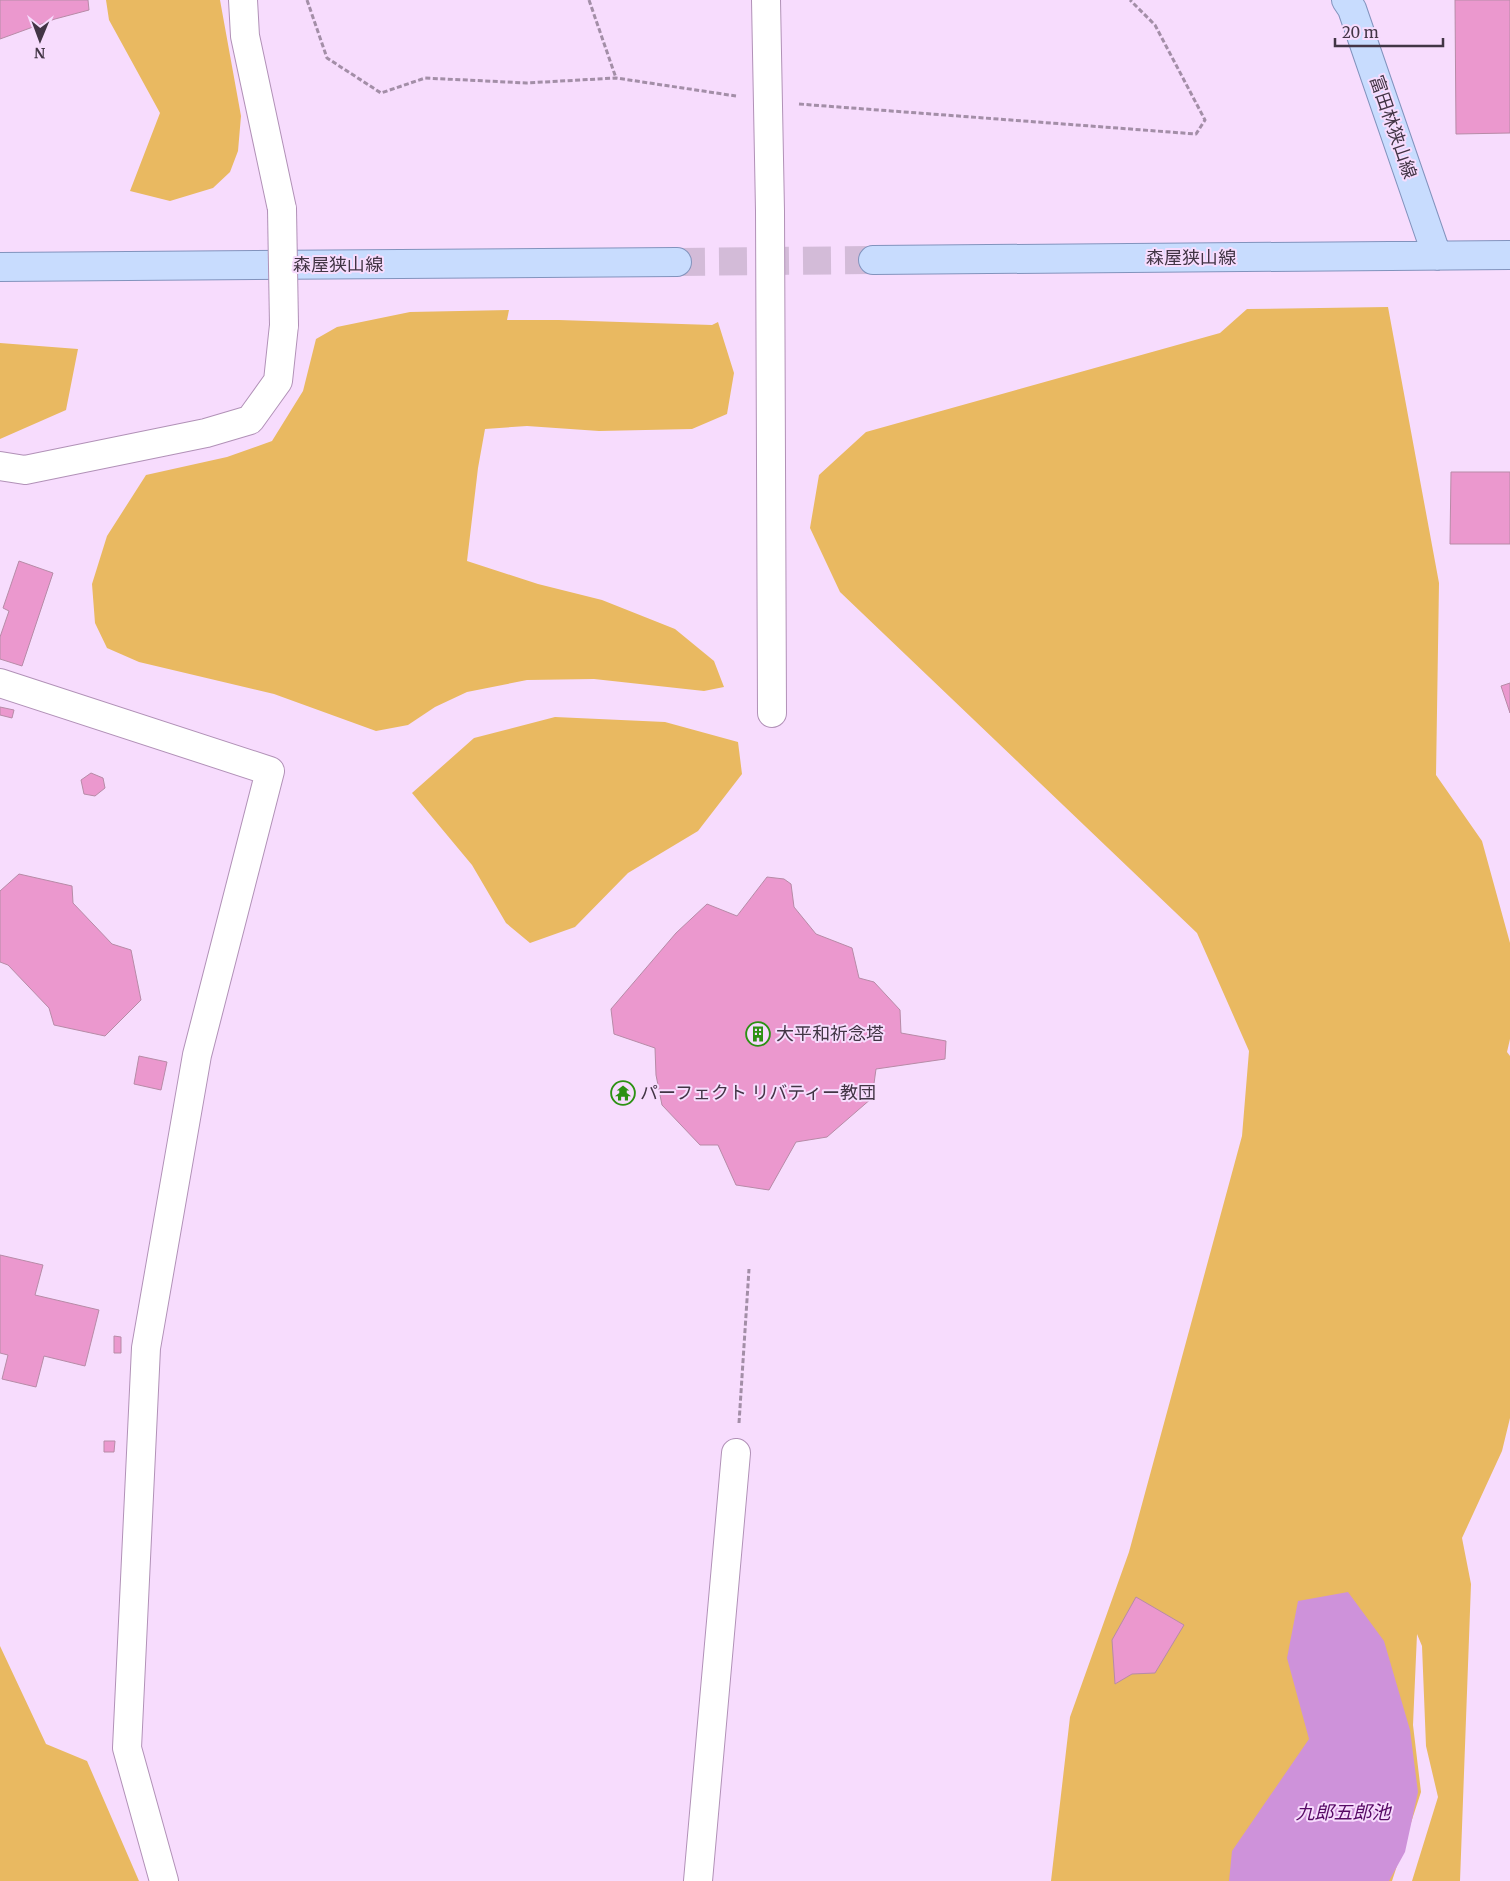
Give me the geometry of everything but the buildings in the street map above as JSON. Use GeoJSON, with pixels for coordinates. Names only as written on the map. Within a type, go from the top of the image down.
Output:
{"type":"FeatureCollection","features":[{"type":"Feature","properties":{"kind":"main road","name":"富田林狭山線"},"geometry":{"type":"LineString","coordinates":[[1346,0],[1352,9],[1437,256]]}},
{"type":"Feature","properties":{"kind":"main road","name":"森屋狭山線"},"geometry":{"type":"LineString","coordinates":[[872,260],[1510,255]]}},
{"type":"Feature","properties":{"kind":"main road","name":"森屋狭山線"},"geometry":{"type":"LineString","coordinates":[[0,267],[677,262]]}},
{"type":"Feature","properties":{"kind":"lane"},"geometry":{"type":"LineString","coordinates":[[0,466],[25,470],[206,433],[250,420],[278,381],[284,325],[282,209],[245,36],[243,0]]}},
{"type":"Feature","properties":{"kind":"lane"},"geometry":{"type":"LineString","coordinates":[[766,0],[769,101],[772,713]]}},
{"type":"Feature","properties":{"kind":"lane"},"geometry":{"type":"LineString","coordinates":[[0,683],[270,771],[197,1055],[146,1348],[127,1748],[164,1881]]}},
{"type":"Feature","properties":{"kind":"lane"},"geometry":{"type":"LineString","coordinates":[[698,1881],[736,1453]]}},
{"type":"Feature","properties":{"kind":"path"},"geometry":{"type":"LineString","coordinates":[[307,0],[327,58],[381,93],[425,78],[526,83],[616,78],[769,101],[1196,134],[1205,120],[1155,25],[1130,0]]}},
{"type":"Feature","properties":{"kind":"path"},"geometry":{"type":"LineString","coordinates":[[589,0],[616,78]]}},
{"type":"Feature","properties":{"kind":"path"},"geometry":{"type":"LineString","coordinates":[[736,1453],[750,1270]]}},
{"type":"Feature","properties":{"kind":"shaded area"},"geometry":{"type":"Polygon","coordinates":[[[106,0],[220,0],[241,116],[238,151],[230,172],[213,188],[170,201],[130,191],[160,113],[109,20],[106,0]]]}},
{"type":"Feature","properties":{"kind":"shaded area"},"geometry":{"type":"Polygon","coordinates":[[[1388,307],[1439,583],[1436,775],[1482,841],[1510,943],[1510,1039],[1507,1052],[1510,1056],[1510,1418],[1502,1451],[1462,1538],[1471,1584],[1460,1881],[1412,1881],[1438,1797],[1426,1746],[1422,1646],[1417,1634],[1413,1725],[1421,1792],[1392,1881],[1051,1881],[1070,1717],[1129,1552],[1242,1136],[1249,1051],[1197,933],[840,592],[810,528],[819,475],[866,432],[1220,333],[1247,309],[1388,307]]]}},
{"type":"Feature","properties":{"kind":"shaded area"},"geometry":{"type":"Polygon","coordinates":[[[509,310],[507,320],[712,325],[718,322],[734,373],[727,414],[692,429],[599,431],[527,426],[485,429],[478,468],[467,561],[538,584],[602,600],[675,629],[714,661],[724,687],[704,691],[594,679],[527,680],[467,692],[435,707],[408,725],[376,731],[274,694],[139,662],[107,648],[95,623],[92,584],[107,536],[146,475],[227,457],[272,441],[303,391],[316,339],[337,327],[410,312],[509,310]]]}},
{"type":"Feature","properties":{"kind":"shaded area"},"geometry":{"type":"Polygon","coordinates":[[[0,343],[78,349],[66,410],[0,439],[0,343]]]}},
{"type":"Feature","properties":{"kind":"shaded area"},"geometry":{"type":"Polygon","coordinates":[[[555,717],[665,722],[738,742],[742,774],[698,831],[628,873],[575,927],[530,943],[506,923],[472,865],[412,793],[474,738],[555,717]]]}},
{"type":"Feature","properties":{"kind":"shaded area"},"geometry":{"type":"Polygon","coordinates":[[[0,1646],[46,1744],[87,1761],[139,1881],[0,1881],[0,1646]]]}},
{"type":"Feature","properties":{"kind":"water","name":"九郎五郎池"},"geometry":{"type":"Polygon","coordinates":[[[1348,1592],[1384,1641],[1410,1730],[1418,1792],[1405,1852],[1389,1881],[1229,1881],[1232,1851],[1309,1739],[1287,1658],[1298,1601],[1348,1592]]]}},
{"type":"Feature","properties":{"kind":"tunnel"},"geometry":{"type":"LineString","coordinates":[[677,262],[873,260]]}},
{"type":"Feature","properties":{"kind":"place","name":"大平和祈念塔"},"geometry":{"type":"Point","coordinates":[758,1034]}},
{"type":"Feature","properties":{"kind":"place","name":"パーフェクト リバティー教団"},"geometry":{"type":"Point","coordinates":[623,1093]}}]}
